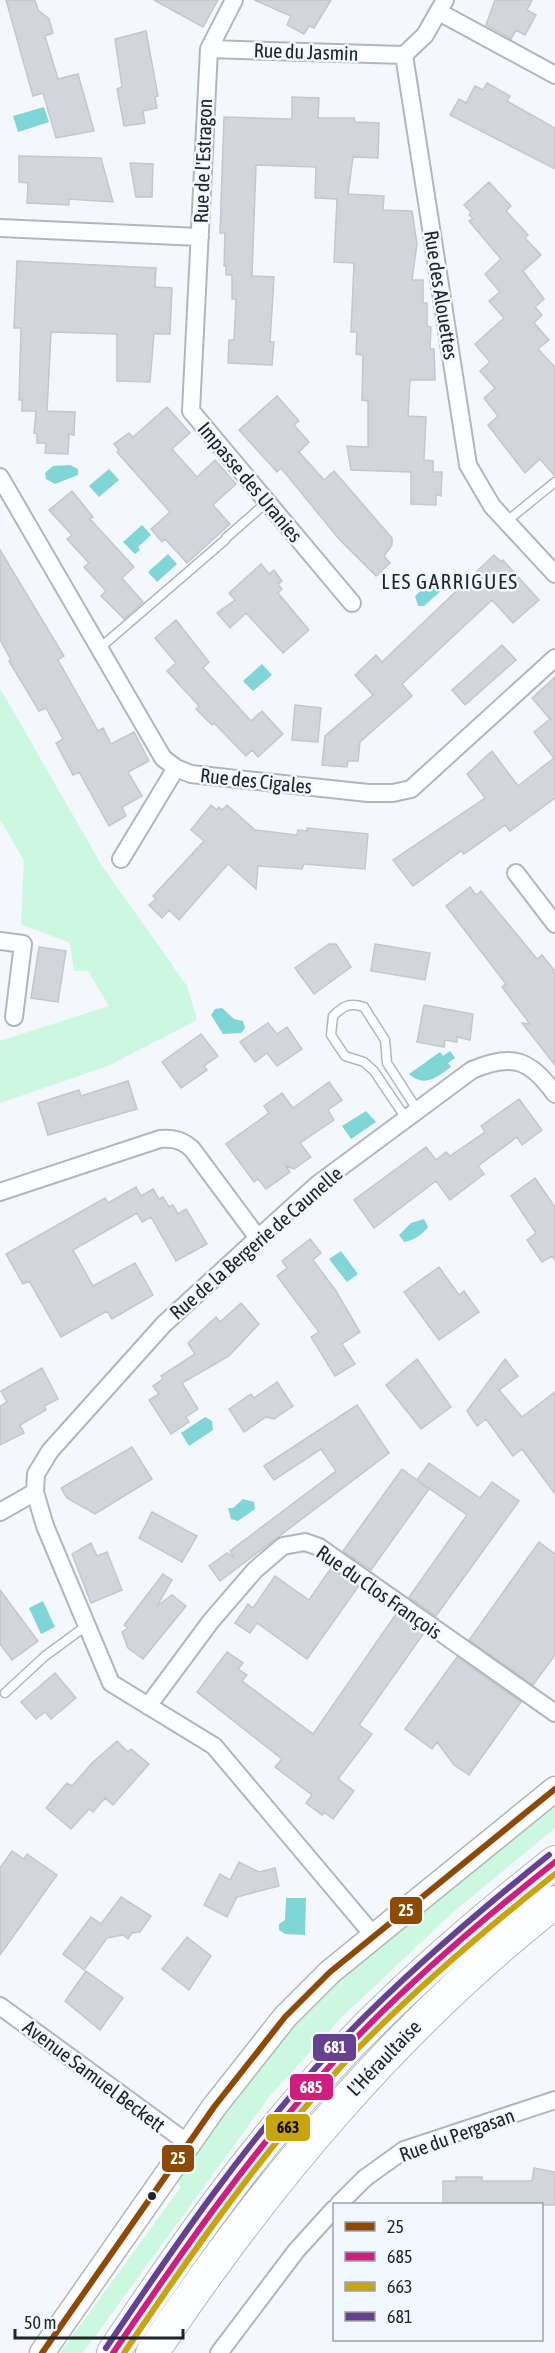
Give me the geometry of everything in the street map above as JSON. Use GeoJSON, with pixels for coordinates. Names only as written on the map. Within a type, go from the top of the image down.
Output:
{"type":"FeatureCollection","features":[{"type":"Feature","properties":{"kind":"highway","name":"L'Héraultaise"},"geometry":{"type":"LineString","coordinates":[[113,2353],[159,2285],[246,2166],[338,2057],[442,1955],[555,1862]]}},
{"type":"Feature","properties":{"kind":"highway","name":"L'Héraultaise"},"geometry":{"type":"LineString","coordinates":[[152,2353],[267,2192],[334,2111],[461,1982],[555,1902]]}},
{"type":"Feature","properties":{"kind":"street","name":"Rue de l'Estragon"},"geometry":{"type":"LineString","coordinates":[[0,228],[200,237],[209,49],[234,0]]}},
{"type":"Feature","properties":{"kind":"street"},"geometry":{"type":"LineString","coordinates":[[404,55],[425,34],[442,6],[555,75]]}},
{"type":"Feature","properties":{"kind":"street","name":"Rue du Jasmin"},"geometry":{"type":"LineString","coordinates":[[209,49],[404,55]]}},
{"type":"Feature","properties":{"kind":"street","name":"Rue des Alouettes"},"geometry":{"type":"LineString","coordinates":[[404,55],[468,465],[492,506],[555,574]]}},
{"type":"Feature","properties":{"kind":"street","name":"Impasse des Uranies"},"geometry":{"type":"LineString","coordinates":[[200,237],[192,411],[352,603]]}},
{"type":"Feature","properties":{"kind":"street","name":"Rue des Cigales"},"geometry":{"type":"LineString","coordinates":[[2,487],[101,647],[163,758],[176,768],[209,776],[368,793],[393,793],[411,789],[555,658]]}},
{"type":"Feature","properties":{"kind":"street"},"geometry":{"type":"LineString","coordinates":[[121,859],[176,768]]}},
{"type":"Feature","properties":{"kind":"street"},"geometry":{"type":"LineString","coordinates":[[516,873],[555,924]]}},
{"type":"Feature","properties":{"kind":"street"},"geometry":{"type":"LineString","coordinates":[[0,941],[23,944],[14,1017]]}},
{"type":"Feature","properties":{"kind":"street","name":"Rue de la Bergerie de Caunelle"},"geometry":{"type":"LineString","coordinates":[[35,1492],[36,1474],[50,1451],[164,1324],[318,1184],[413,1116],[472,1070],[489,1063],[506,1060],[525,1064],[540,1073],[555,1094]]}},
{"type":"Feature","properties":{"kind":"street"},"geometry":{"type":"LineString","coordinates":[[0,1192],[160,1139],[171,1138],[183,1142],[192,1149],[258,1238]]}},
{"type":"Feature","properties":{"kind":"street"},"geometry":{"type":"LineString","coordinates":[[0,1512],[35,1492],[45,1526],[111,1683],[214,1746],[374,1936]]}},
{"type":"Feature","properties":{"kind":"street","name":"Rue du Clos François"},"geometry":{"type":"LineString","coordinates":[[147,1706],[212,1621],[255,1570],[283,1546],[305,1542],[319,1547],[455,1645],[555,1713]]}},
{"type":"Feature","properties":{"kind":"street"},"geometry":{"type":"LineString","coordinates":[[42,2353],[189,2144],[285,2017],[330,1972],[555,1789]]}},
{"type":"Feature","properties":{"kind":"street","name":"Avenue Samuel Beckett"},"geometry":{"type":"LineString","coordinates":[[0,2006],[189,2144]]}},
{"type":"Feature","properties":{"kind":"street","name":"Rue du Pergasan"},"geometry":{"type":"LineString","coordinates":[[341,2203],[366,2178],[404,2150],[555,2100]]}},
{"type":"Feature","properties":{"kind":"street"},"geometry":{"type":"LineString","coordinates":[[219,2353],[296,2251],[333,2210]]}},
{"type":"Feature","properties":{"kind":"lane"},"geometry":{"type":"LineString","coordinates":[[507,521],[555,482]]}},
{"type":"Feature","properties":{"kind":"lane"},"geometry":{"type":"LineString","coordinates":[[101,647],[267,502]]}},
{"type":"Feature","properties":{"kind":"lane"},"geometry":{"type":"LineString","coordinates":[[348,1005],[364,1007],[385,1040],[387,1063],[413,1116],[364,1062],[345,1056],[331,1035],[333,1016],[339,1010],[348,1005]]}},
{"type":"Feature","properties":{"kind":"lane"},"geometry":{"type":"LineString","coordinates":[[5,1693],[45,1656],[86,1626]]}},
{"type":"Feature","properties":{"kind":"green space"},"geometry":{"type":"Polygon","coordinates":[[[0,688],[102,866],[187,986],[197,1020],[108,1066],[0,1103],[0,1041],[109,1006],[88,971],[74,971],[70,943],[21,924],[24,860],[0,820],[0,688]]]}},
{"type":"Feature","properties":{"kind":"green space"},"geometry":{"type":"Polygon","coordinates":[[[555,1807],[555,1828],[452,1913],[344,2015],[269,2097],[83,2353],[60,2353],[181,2187],[174,2180],[267,2055],[318,1998],[380,1943],[555,1807]]]}},
{"type":"Feature","properties":{"kind":"water"},"geometry":{"type":"Polygon","coordinates":[[[44,107],[49,122],[18,132],[13,116],[44,107]]]}},
{"type":"Feature","properties":{"kind":"water"},"geometry":{"type":"Polygon","coordinates":[[[70,465],[78,469],[78,475],[55,484],[46,479],[45,473],[53,466],[70,465]]]}},
{"type":"Feature","properties":{"kind":"water"},"geometry":{"type":"Polygon","coordinates":[[[109,469],[119,480],[99,497],[89,486],[109,469]]]}},
{"type":"Feature","properties":{"kind":"water"},"geometry":{"type":"Polygon","coordinates":[[[142,525],[151,535],[138,547],[140,550],[135,554],[123,542],[142,525]]]}},
{"type":"Feature","properties":{"kind":"water"},"geometry":{"type":"Polygon","coordinates":[[[168,554],[177,564],[157,582],[148,572],[168,554]]]}},
{"type":"Feature","properties":{"kind":"water"},"geometry":{"type":"Polygon","coordinates":[[[433,580],[442,590],[424,606],[418,606],[415,596],[433,580]]]}},
{"type":"Feature","properties":{"kind":"water"},"geometry":{"type":"Polygon","coordinates":[[[262,664],[272,675],[253,691],[243,681],[262,664]]]}},
{"type":"Feature","properties":{"kind":"water"},"geometry":{"type":"Polygon","coordinates":[[[222,1008],[234,1019],[243,1021],[245,1028],[241,1033],[223,1034],[211,1015],[215,1009],[222,1008]]]}},
{"type":"Feature","properties":{"kind":"water"},"geometry":{"type":"Polygon","coordinates":[[[450,1051],[455,1058],[448,1063],[451,1067],[431,1080],[420,1080],[409,1074],[440,1052],[443,1056],[450,1051]]]}},
{"type":"Feature","properties":{"kind":"water"},"geometry":{"type":"Polygon","coordinates":[[[366,1111],[376,1122],[351,1139],[342,1126],[366,1111]]]}},
{"type":"Feature","properties":{"kind":"water"},"geometry":{"type":"Polygon","coordinates":[[[424,1219],[428,1227],[426,1230],[404,1242],[399,1235],[411,1223],[424,1219]]]}},
{"type":"Feature","properties":{"kind":"water"},"geometry":{"type":"Polygon","coordinates":[[[341,1251],[358,1274],[347,1282],[329,1259],[341,1251]]]}},
{"type":"Feature","properties":{"kind":"water"},"geometry":{"type":"Polygon","coordinates":[[[205,1417],[212,1421],[213,1430],[189,1446],[181,1433],[205,1417]]]}},
{"type":"Feature","properties":{"kind":"water"},"geometry":{"type":"Polygon","coordinates":[[[243,1499],[254,1502],[255,1509],[238,1521],[231,1519],[228,1508],[233,1508],[243,1499]]]}},
{"type":"Feature","properties":{"kind":"water"},"geometry":{"type":"Polygon","coordinates":[[[43,1601],[55,1627],[41,1634],[29,1608],[43,1601]]]}},
{"type":"Feature","properties":{"kind":"water"},"geometry":{"type":"Polygon","coordinates":[[[286,1898],[306,1898],[305,1935],[285,1934],[279,1930],[279,1924],[285,1920],[286,1898]]]}},
{"type":"Feature","properties":{"kind":"building"},"geometry":{"type":"Polygon","coordinates":[[[6,0],[35,0],[38,10],[49,19],[53,33],[45,36],[58,79],[78,74],[94,131],[56,138],[43,93],[33,96],[6,0]]]}},
{"type":"Feature","properties":{"kind":"building"},"geometry":{"type":"Polygon","coordinates":[[[154,0],[218,0],[203,27],[154,0]]]}},
{"type":"Feature","properties":{"kind":"building"},"geometry":{"type":"Polygon","coordinates":[[[254,0],[331,0],[314,28],[309,26],[304,34],[287,25],[291,16],[254,0]]]}},
{"type":"Feature","properties":{"kind":"building"},"geometry":{"type":"Polygon","coordinates":[[[495,0],[532,0],[527,10],[536,15],[525,35],[516,30],[511,39],[486,25],[495,0]]]}},
{"type":"Feature","properties":{"kind":"building"},"geometry":{"type":"Polygon","coordinates":[[[146,31],[158,96],[155,97],[157,108],[143,111],[145,123],[124,126],[117,89],[122,87],[115,39],[146,31]]]}},
{"type":"Feature","properties":{"kind":"building"},"geometry":{"type":"Polygon","coordinates":[[[487,83],[510,96],[507,101],[555,128],[555,169],[450,115],[459,99],[466,103],[475,86],[483,90],[487,83]]]}},
{"type":"Feature","properties":{"kind":"building"},"geometry":{"type":"Polygon","coordinates":[[[292,97],[319,98],[318,118],[354,118],[355,122],[379,123],[378,158],[353,157],[348,194],[384,196],[383,210],[412,211],[417,244],[412,280],[423,280],[423,303],[427,303],[427,326],[431,327],[430,349],[434,349],[435,380],[410,380],[408,416],[426,417],[424,460],[433,461],[433,472],[442,472],[441,496],[436,494],[436,505],[411,504],[411,472],[351,470],[347,446],[368,447],[368,401],[362,400],[363,355],[356,354],[357,332],[351,332],[354,263],[334,262],[337,199],[315,198],[316,167],[256,165],[252,276],[274,277],[270,342],[274,342],[272,365],[228,363],[229,340],[234,340],[236,299],[232,299],[232,275],[226,275],[226,266],[224,266],[225,233],[220,233],[224,117],[292,119],[292,97]]]}},
{"type":"Feature","properties":{"kind":"building"},"geometry":{"type":"Polygon","coordinates":[[[19,156],[101,158],[113,202],[69,199],[69,205],[27,203],[28,183],[19,182],[19,156]]]}},
{"type":"Feature","properties":{"kind":"building"},"geometry":{"type":"Polygon","coordinates":[[[130,163],[153,164],[152,197],[136,197],[130,163]]]}},
{"type":"Feature","properties":{"kind":"building"},"geometry":{"type":"Polygon","coordinates":[[[489,182],[511,206],[506,211],[528,235],[525,238],[541,255],[523,271],[544,299],[535,307],[542,315],[534,323],[549,340],[538,349],[555,367],[555,476],[540,459],[525,473],[488,425],[498,416],[484,398],[495,388],[480,371],[490,362],[475,344],[504,318],[489,301],[500,292],[485,274],[501,259],[469,221],[473,219],[469,215],[471,212],[464,205],[489,182]]]}},
{"type":"Feature","properties":{"kind":"building"},"geometry":{"type":"Polygon","coordinates":[[[17,261],[156,268],[155,287],[172,288],[170,334],[154,334],[150,382],[117,381],[117,334],[51,332],[47,411],[75,412],[74,435],[69,434],[68,454],[45,453],[46,443],[37,443],[37,434],[34,433],[36,411],[22,411],[22,400],[19,400],[21,328],[14,328],[17,261]]]}},
{"type":"Feature","properties":{"kind":"building"},"geometry":{"type":"Polygon","coordinates":[[[277,396],[299,421],[294,425],[309,442],[299,452],[324,480],[334,471],[392,538],[392,545],[384,556],[390,563],[376,576],[339,539],[281,468],[277,472],[239,430],[277,396]]]}},
{"type":"Feature","properties":{"kind":"building"},"geometry":{"type":"Polygon","coordinates":[[[167,407],[190,433],[172,449],[197,477],[215,460],[236,484],[213,505],[230,524],[187,563],[165,539],[162,542],[151,529],[170,512],[117,452],[119,450],[114,444],[129,433],[133,437],[167,407]]]}},
{"type":"Feature","properties":{"kind":"building"},"geometry":{"type":"Polygon","coordinates":[[[72,491],[93,517],[90,519],[134,567],[122,578],[143,602],[124,619],[101,596],[106,591],[84,567],[89,563],[67,539],[72,535],[49,510],[72,491]]]}},
{"type":"Feature","properties":{"kind":"building"},"geometry":{"type":"Polygon","coordinates":[[[0,550],[64,656],[58,660],[98,731],[103,728],[111,744],[134,732],[149,761],[128,772],[142,796],[122,807],[126,816],[109,826],[79,772],[73,775],[56,743],[63,739],[46,708],[39,711],[9,661],[11,660],[0,640],[0,550]]]}},
{"type":"Feature","properties":{"kind":"building"},"geometry":{"type":"Polygon","coordinates":[[[494,555],[501,562],[503,560],[539,600],[513,623],[492,600],[402,684],[412,696],[360,742],[358,761],[348,761],[347,767],[322,765],[325,736],[373,695],[355,675],[376,655],[382,662],[494,555]]]}},
{"type":"Feature","properties":{"kind":"building"},"geometry":{"type":"Polygon","coordinates":[[[261,564],[269,574],[274,570],[282,581],[278,584],[282,589],[278,593],[309,630],[283,653],[246,613],[230,628],[217,613],[235,600],[229,593],[261,564]]]}},
{"type":"Feature","properties":{"kind":"building"},"geometry":{"type":"Polygon","coordinates":[[[176,620],[209,662],[203,668],[251,721],[262,711],[283,734],[258,757],[252,750],[246,756],[214,723],[212,725],[196,709],[199,706],[167,671],[176,663],[155,638],[176,620]]]}},
{"type":"Feature","properties":{"kind":"building"},"geometry":{"type":"Polygon","coordinates":[[[502,645],[516,660],[465,705],[452,690],[502,645]]]}},
{"type":"Feature","properties":{"kind":"building"},"geometry":{"type":"Polygon","coordinates":[[[555,677],[555,798],[510,831],[505,825],[464,854],[461,851],[413,886],[393,860],[485,798],[467,774],[492,751],[518,786],[554,758],[534,732],[550,719],[532,698],[555,677]]]}},
{"type":"Feature","properties":{"kind":"building"},"geometry":{"type":"Polygon","coordinates":[[[295,705],[321,708],[318,742],[292,740],[295,705]]]}},
{"type":"Feature","properties":{"kind":"building"},"geometry":{"type":"Polygon","coordinates":[[[211,805],[217,810],[219,807],[222,810],[227,805],[255,830],[297,835],[298,830],[307,831],[307,828],[368,834],[365,869],[304,864],[302,869],[258,866],[256,889],[228,864],[179,920],[169,910],[162,918],[149,905],[156,899],[153,896],[204,841],[191,830],[211,805]]]}},
{"type":"Feature","properties":{"kind":"building"},"geometry":{"type":"Polygon","coordinates":[[[470,887],[476,895],[481,891],[537,959],[542,955],[555,971],[555,1065],[522,1023],[530,1024],[502,987],[506,984],[446,906],[470,887]]]}},
{"type":"Feature","properties":{"kind":"building"},"geometry":{"type":"Polygon","coordinates":[[[329,944],[336,944],[351,967],[314,994],[295,968],[329,944]]]}},
{"type":"Feature","properties":{"kind":"building"},"geometry":{"type":"Polygon","coordinates":[[[375,944],[430,953],[425,980],[371,971],[375,944]]]}},
{"type":"Feature","properties":{"kind":"building"},"geometry":{"type":"Polygon","coordinates":[[[39,947],[66,951],[58,1002],[31,998],[39,947]]]}},
{"type":"Feature","properties":{"kind":"building"},"geometry":{"type":"Polygon","coordinates":[[[424,1005],[473,1014],[470,1040],[457,1037],[457,1042],[445,1040],[444,1047],[417,1042],[424,1005]]]}},
{"type":"Feature","properties":{"kind":"building"},"geometry":{"type":"Polygon","coordinates":[[[268,1023],[277,1034],[287,1027],[302,1049],[277,1066],[267,1053],[255,1062],[240,1042],[268,1023]]]}},
{"type":"Feature","properties":{"kind":"building"},"geometry":{"type":"Polygon","coordinates":[[[201,1034],[218,1056],[204,1066],[207,1070],[181,1088],[162,1062],[201,1034]]]}},
{"type":"Feature","properties":{"kind":"building"},"geometry":{"type":"Polygon","coordinates":[[[128,1081],[137,1109],[48,1135],[38,1103],[79,1090],[81,1096],[128,1081]]]}},
{"type":"Feature","properties":{"kind":"building"},"geometry":{"type":"Polygon","coordinates":[[[329,1082],[342,1100],[328,1110],[334,1120],[300,1143],[311,1157],[294,1169],[286,1166],[290,1172],[266,1189],[258,1179],[254,1182],[226,1144],[269,1113],[264,1106],[282,1093],[293,1108],[329,1082]]]}},
{"type":"Feature","properties":{"kind":"building"},"geometry":{"type":"Polygon","coordinates":[[[519,1099],[542,1130],[522,1145],[517,1137],[478,1166],[484,1174],[450,1200],[436,1181],[374,1228],[354,1200],[426,1147],[436,1160],[446,1152],[450,1156],[485,1132],[481,1126],[519,1099]]]}},
{"type":"Feature","properties":{"kind":"building"},"geometry":{"type":"Polygon","coordinates":[[[535,1178],[555,1207],[555,1260],[552,1256],[542,1262],[527,1240],[536,1233],[511,1196],[535,1178]]]}},
{"type":"Feature","properties":{"kind":"building"},"geometry":{"type":"Polygon","coordinates":[[[136,1187],[141,1196],[153,1189],[159,1199],[163,1197],[169,1207],[173,1205],[178,1214],[186,1209],[207,1244],[176,1261],[151,1217],[142,1222],[137,1213],[73,1250],[93,1286],[135,1263],[153,1295],[112,1319],[107,1311],[61,1337],[29,1281],[23,1284],[6,1254],[105,1198],[108,1203],[136,1187]]]}},
{"type":"Feature","properties":{"kind":"building"},"geometry":{"type":"Polygon","coordinates":[[[310,1239],[321,1253],[313,1260],[336,1291],[360,1332],[342,1344],[355,1364],[335,1376],[311,1337],[319,1332],[277,1276],[287,1268],[282,1261],[310,1239]]]}},
{"type":"Feature","properties":{"kind":"building"},"geometry":{"type":"Polygon","coordinates":[[[439,1267],[459,1295],[464,1291],[479,1312],[439,1340],[404,1292],[439,1267]]]}},
{"type":"Feature","properties":{"kind":"building"},"geometry":{"type":"Polygon","coordinates":[[[241,1303],[259,1324],[229,1356],[182,1383],[198,1409],[186,1417],[189,1422],[171,1434],[149,1400],[159,1394],[153,1386],[163,1379],[161,1376],[195,1354],[188,1343],[216,1317],[220,1322],[241,1303]]]}},
{"type":"Feature","properties":{"kind":"building"},"geometry":{"type":"Polygon","coordinates":[[[417,1359],[451,1407],[421,1429],[386,1385],[417,1359]]]}},
{"type":"Feature","properties":{"kind":"building"},"geometry":{"type":"Polygon","coordinates":[[[505,1359],[518,1376],[499,1390],[522,1417],[555,1392],[555,1494],[522,1449],[513,1456],[486,1419],[477,1426],[467,1411],[505,1359]]]}},
{"type":"Feature","properties":{"kind":"building"},"geometry":{"type":"Polygon","coordinates":[[[42,1368],[58,1399],[44,1406],[46,1410],[20,1425],[24,1433],[0,1445],[0,1406],[7,1402],[1,1391],[42,1368]]]}},
{"type":"Feature","properties":{"kind":"building"},"geometry":{"type":"Polygon","coordinates":[[[277,1382],[293,1406],[274,1419],[266,1417],[244,1432],[229,1409],[251,1394],[254,1398],[277,1382]]]}},
{"type":"Feature","properties":{"kind":"building"},"geometry":{"type":"Polygon","coordinates":[[[357,1405],[389,1453],[220,1581],[209,1566],[227,1553],[234,1557],[230,1551],[336,1471],[321,1449],[274,1480],[264,1466],[357,1405]]]}},
{"type":"Feature","properties":{"kind":"building"},"geometry":{"type":"Polygon","coordinates":[[[132,1447],[152,1479],[95,1514],[67,1498],[61,1488],[132,1447]]]}},
{"type":"Feature","properties":{"kind":"building"},"geometry":{"type":"Polygon","coordinates":[[[429,1463],[480,1498],[492,1482],[519,1501],[436,1616],[409,1597],[467,1515],[417,1480],[429,1463]]]}},
{"type":"Feature","properties":{"kind":"building"},"geometry":{"type":"Polygon","coordinates":[[[402,1469],[429,1489],[371,1570],[343,1551],[402,1469]]]}},
{"type":"Feature","properties":{"kind":"building"},"geometry":{"type":"Polygon","coordinates":[[[152,1512],[197,1536],[182,1562],[139,1538],[152,1512]]]}},
{"type":"Feature","properties":{"kind":"building"},"geometry":{"type":"Polygon","coordinates":[[[539,1542],[555,1554],[555,1655],[533,1685],[469,1640],[539,1542]]]}},
{"type":"Feature","properties":{"kind":"building"},"geometry":{"type":"Polygon","coordinates":[[[91,1543],[97,1556],[107,1552],[122,1590],[91,1603],[72,1554],[91,1543]]]}},
{"type":"Feature","properties":{"kind":"building"},"geometry":{"type":"Polygon","coordinates":[[[331,1568],[358,1587],[307,1659],[257,1623],[250,1633],[235,1623],[248,1604],[253,1608],[275,1576],[309,1600],[331,1568]]]}},
{"type":"Feature","properties":{"kind":"building"},"geometry":{"type":"Polygon","coordinates":[[[163,1574],[172,1580],[157,1606],[172,1595],[186,1606],[143,1659],[128,1648],[122,1632],[128,1628],[124,1625],[163,1574]]]}},
{"type":"Feature","properties":{"kind":"building"},"geometry":{"type":"Polygon","coordinates":[[[0,1590],[38,1641],[12,1660],[0,1644],[0,1590]]]}},
{"type":"Feature","properties":{"kind":"building"},"geometry":{"type":"Polygon","coordinates":[[[396,1614],[424,1633],[359,1725],[372,1734],[338,1779],[354,1791],[333,1819],[324,1812],[322,1815],[306,1803],[312,1795],[275,1767],[282,1759],[197,1692],[227,1652],[243,1663],[238,1669],[247,1675],[242,1681],[313,1734],[396,1614]]]}},
{"type":"Feature","properties":{"kind":"building"},"geometry":{"type":"Polygon","coordinates":[[[457,1657],[521,1702],[469,1775],[454,1765],[437,1742],[432,1749],[405,1729],[457,1657]]]}},
{"type":"Feature","properties":{"kind":"building"},"geometry":{"type":"Polygon","coordinates":[[[55,1673],[76,1698],[51,1719],[45,1712],[36,1719],[21,1702],[55,1673]]]}},
{"type":"Feature","properties":{"kind":"building"},"geometry":{"type":"Polygon","coordinates":[[[117,1741],[128,1752],[131,1749],[149,1764],[113,1805],[105,1798],[93,1812],[89,1809],[71,1829],[46,1808],[67,1783],[72,1786],[92,1763],[117,1741]]]}},
{"type":"Feature","properties":{"kind":"building"},"geometry":{"type":"Polygon","coordinates":[[[12,1851],[24,1859],[27,1854],[57,1875],[0,1955],[0,1868],[12,1851]]]}},
{"type":"Feature","properties":{"kind":"building"},"geometry":{"type":"Polygon","coordinates":[[[239,1862],[259,1872],[275,1868],[279,1886],[237,1897],[227,1917],[204,1905],[220,1874],[230,1880],[239,1862]]]}},
{"type":"Feature","properties":{"kind":"building"},"geometry":{"type":"Polygon","coordinates":[[[121,1897],[151,1916],[140,1932],[132,1933],[128,1939],[123,1935],[107,1938],[84,1970],[63,1954],[91,1917],[101,1924],[121,1897]]]}},
{"type":"Feature","properties":{"kind":"building"},"geometry":{"type":"Polygon","coordinates":[[[187,1937],[211,1956],[189,1990],[162,1969],[187,1937]]]}},
{"type":"Feature","properties":{"kind":"building"},"geometry":{"type":"Polygon","coordinates":[[[86,1971],[123,1998],[100,2030],[65,2001],[86,1971]]]}},
{"type":"Feature","properties":{"kind":"building"},"geometry":{"type":"Polygon","coordinates":[[[534,2168],[555,2172],[555,2205],[443,2203],[443,2181],[456,2181],[456,2177],[482,2177],[482,2181],[532,2181],[534,2168]]]}},
{"type":"Feature","properties":{"kind":"transit line","name":"25"},"geometry":{"type":"LineString","coordinates":[[42,2353],[214,2107],[285,2017],[330,1972],[555,1789]]}},
{"type":"Feature","properties":{"kind":"transit line","name":"681"},"geometry":{"type":"LineString","coordinates":[[106,2348],[159,2270],[242,2156],[301,2084],[358,2023],[411,1972],[549,1855]]}},
{"type":"Feature","properties":{"kind":"transit line","name":"685"},"geometry":{"type":"LineString","coordinates":[[113,2353],[193,2238],[249,2163],[339,2056],[443,1955],[555,1862]]}},
{"type":"Feature","properties":{"kind":"transit line","name":"663"},"geometry":{"type":"LineString","coordinates":[[124,2353],[229,2203],[315,2095],[395,2011],[447,1964],[555,1874]]}},
{"type":"Feature","properties":{"kind":"district","name":"LES GARRIGUES"},"geometry":{"type":"Point","coordinates":[450,582]}}]}
